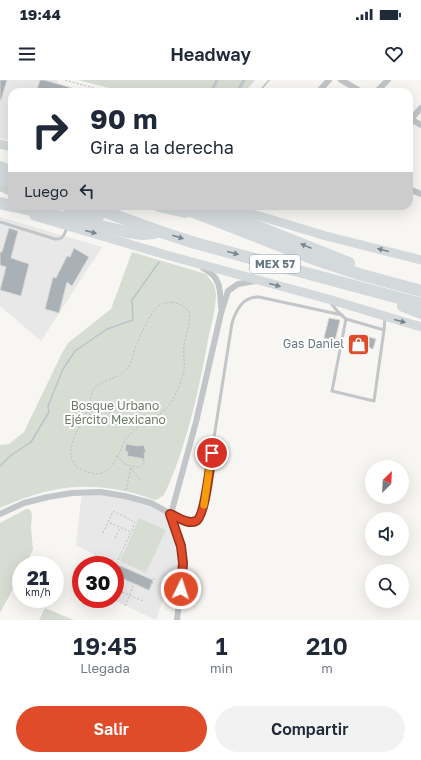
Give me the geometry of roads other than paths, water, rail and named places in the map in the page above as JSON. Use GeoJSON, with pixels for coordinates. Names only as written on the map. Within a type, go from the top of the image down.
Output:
{"type":"FeatureCollection","features":[{"type":"Feature","properties":{"kind":"highway"},"geometry":{"type":"LineString","coordinates":[[30,210],[126,232],[143,234],[161,232]]}},
{"type":"Feature","properties":{"kind":"highway"},"geometry":{"type":"LineString","coordinates":[[64,210],[130,230],[161,232]]}},
{"type":"Feature","properties":{"kind":"highway"},"geometry":{"type":"LineString","coordinates":[[78,210],[105,220],[141,230]]}},
{"type":"Feature","properties":{"kind":"highway","name":"MEX 57"},"geometry":{"type":"LineString","coordinates":[[99,210],[195,243],[421,304]]}},
{"type":"Feature","properties":{"kind":"highway"},"geometry":{"type":"LineString","coordinates":[[194,210],[221,213]]}},
{"type":"Feature","properties":{"kind":"highway","name":"MEX 57"},"geometry":{"type":"LineString","coordinates":[[203,210],[221,213],[314,259],[359,274],[421,290]]}},
{"type":"Feature","properties":{"kind":"highway"},"geometry":{"type":"LineString","coordinates":[[356,286],[421,313]]}},
{"type":"Feature","properties":{"kind":"main road"},"geometry":{"type":"LineString","coordinates":[[19,210],[156,252],[421,326]]}},
{"type":"Feature","properties":{"kind":"main road"},"geometry":{"type":"LineString","coordinates":[[221,213],[326,236],[421,260]]}},
{"type":"Feature","properties":{"kind":"street"},"geometry":{"type":"LineString","coordinates":[[322,88],[329,80]]}},
{"type":"Feature","properties":{"kind":"street"},"geometry":{"type":"LineString","coordinates":[[341,80],[355,88]]}},
{"type":"Feature","properties":{"kind":"street"},"geometry":{"type":"LineString","coordinates":[[380,88],[388,80]]}},
{"type":"Feature","properties":{"kind":"street"},"geometry":{"type":"LineString","coordinates":[[413,115],[421,108]]}},
{"type":"Feature","properties":{"kind":"street"},"geometry":{"type":"LineString","coordinates":[[195,263],[210,271],[219,284],[221,313]]}},
{"type":"Feature","properties":{"kind":"street"},"geometry":{"type":"LineString","coordinates":[[177,620],[183,563],[181,546],[170,514],[196,422],[221,313],[228,291],[238,284],[259,281]]}},
{"type":"Feature","properties":{"kind":"street"},"geometry":{"type":"LineString","coordinates":[[0,514],[24,503],[72,493],[100,492],[125,496],[151,503],[170,514]]}},
{"type":"Feature","properties":{"kind":"lane"},"geometry":{"type":"LineString","coordinates":[[0,222],[59,239],[64,236],[68,226]]}},
{"type":"Feature","properties":{"kind":"lane"},"geometry":{"type":"LineString","coordinates":[[170,514],[189,522],[195,522],[199,520],[202,514],[232,323],[238,307],[248,299],[255,297],[342,315]]}},
{"type":"Feature","properties":{"kind":"lane"},"geometry":{"type":"LineString","coordinates":[[328,299],[346,319],[384,330]]}},
{"type":"Feature","properties":{"kind":"lane"},"geometry":{"type":"LineString","coordinates":[[346,319],[332,391],[374,401],[386,317]]}},
{"type":"Feature","properties":{"kind":"waterway"},"geometry":{"type":"LineString","coordinates":[[262,88],[269,80]]}},
{"type":"Feature","properties":{"kind":"waterway"},"geometry":{"type":"LineString","coordinates":[[0,466],[10,456],[31,442],[49,412],[48,406],[63,369],[75,351],[107,329],[133,320],[132,300],[159,262]]}},
{"type":"Feature","properties":{"kind":"tunnel"},"geometry":{"type":"LineString","coordinates":[[0,185],[8,188]]}},
{"type":"Feature","properties":{"kind":"place","name":"Gas Daniel"},"geometry":{"type":"Point","coordinates":[359,344]}},
{"type":"Feature","properties":{"kind":"park label","name":"Bosque Urbano Ejército Mexicano"},"geometry":{"type":"Point","coordinates":[115,413]}}]}
